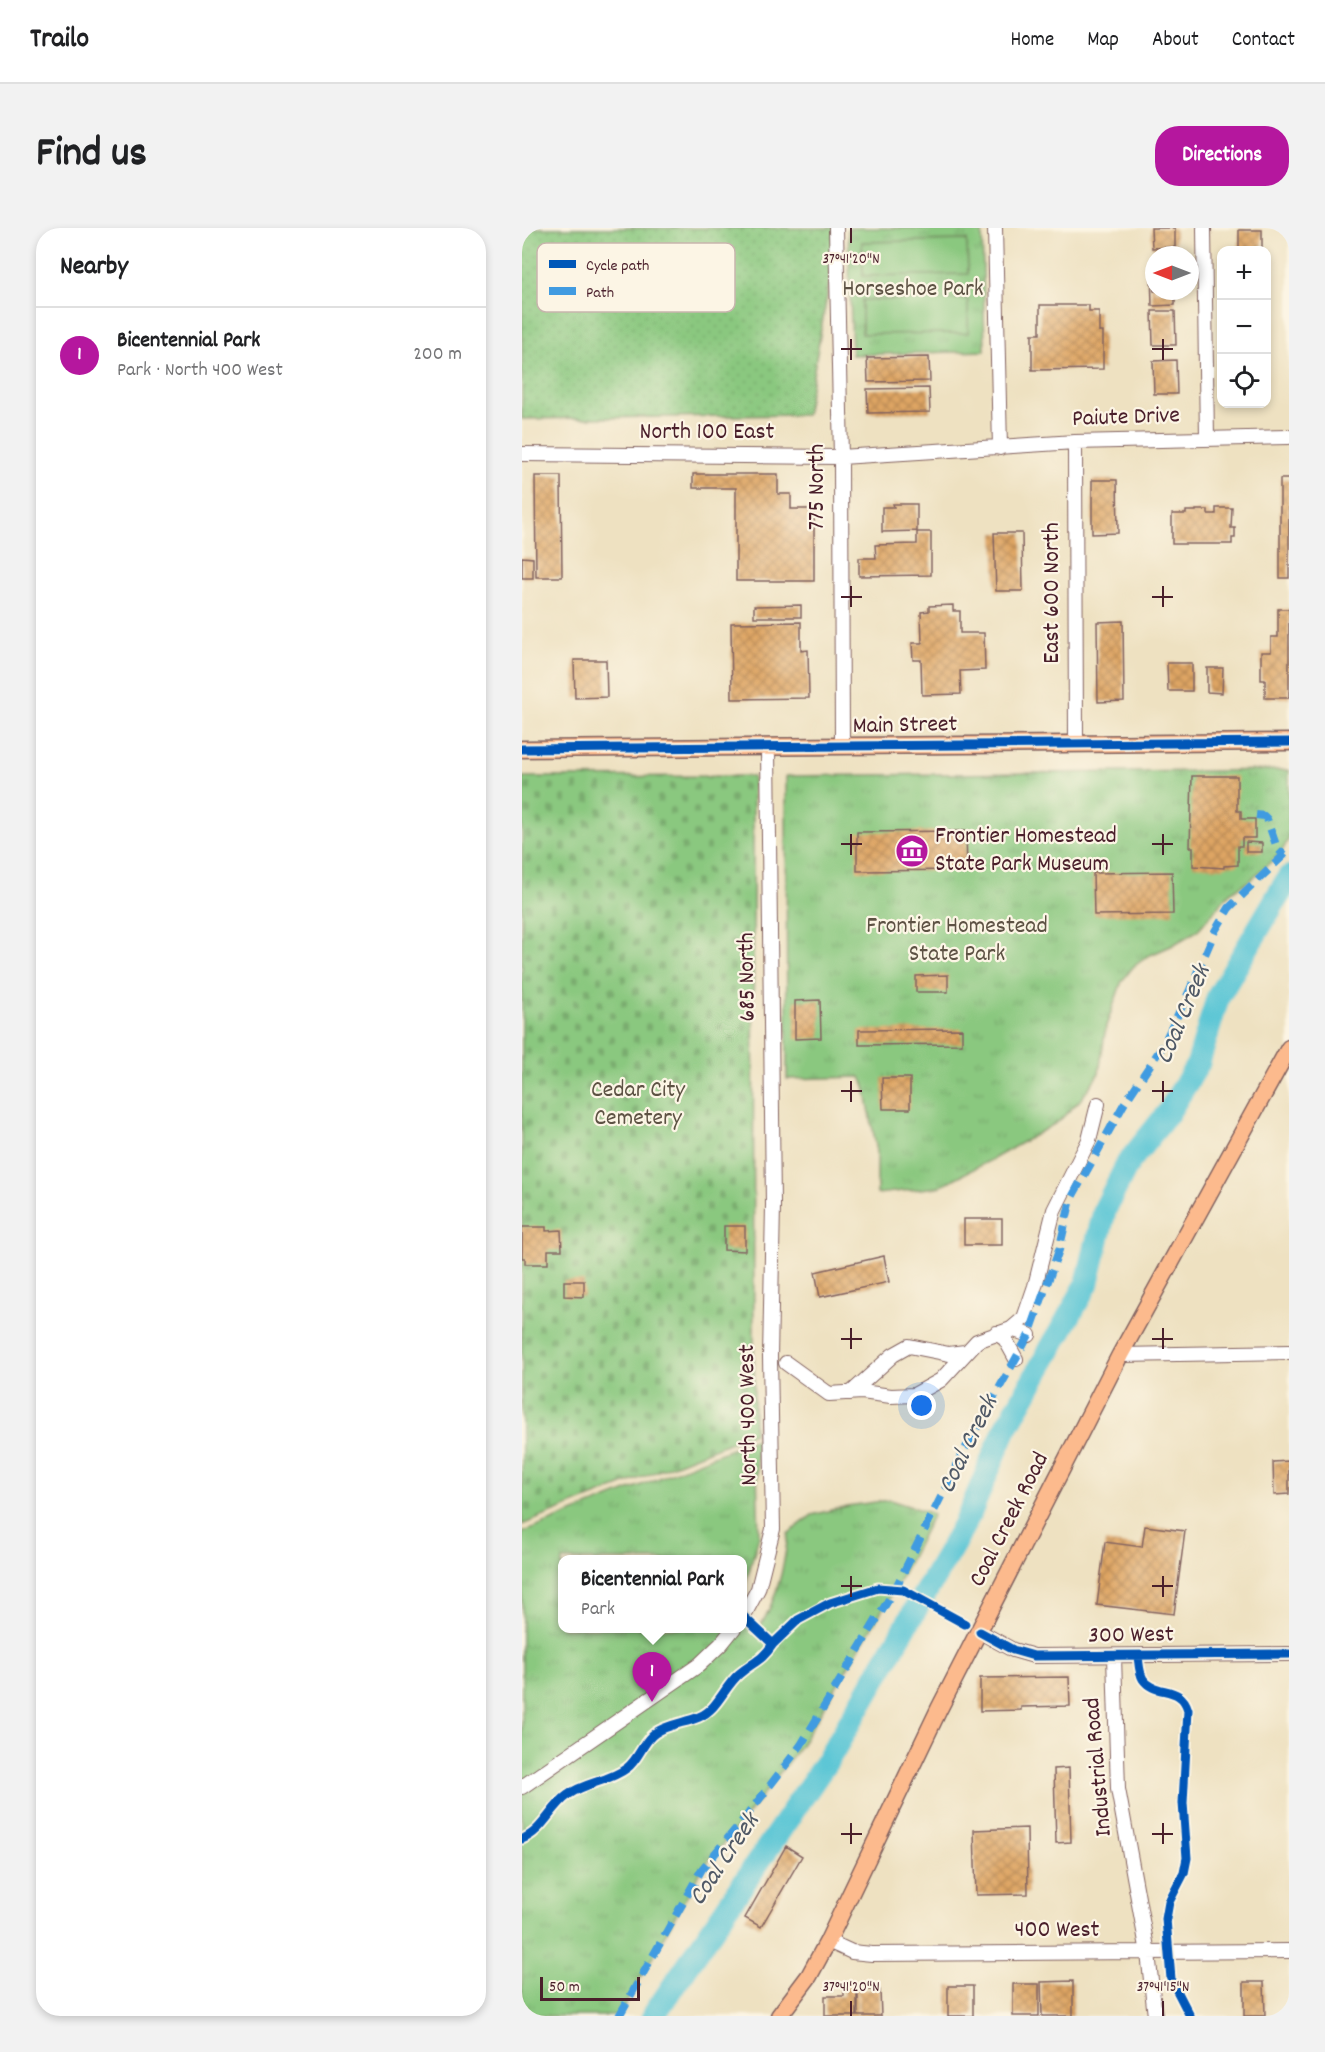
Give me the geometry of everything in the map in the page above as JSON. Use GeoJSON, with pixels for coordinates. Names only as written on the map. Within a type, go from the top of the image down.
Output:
{"type":"FeatureCollection","features":[{"type":"Feature","properties":{"kind":"main road","name":"Main Street"},"geometry":{"type":"LineString","coordinates":[[522,749],[1289,742]]}},
{"type":"Feature","properties":{"kind":"main road","name":"Coal Creek Road"},"geometry":{"type":"LineString","coordinates":[[779,2016],[809,1976],[828,1941],[939,1709],[1120,1355],[1289,1048]]}},
{"type":"Feature","properties":{"kind":"street","name":"775 North"},"geometry":{"type":"LineString","coordinates":[[836,228],[841,457],[842,746]]}},
{"type":"Feature","properties":{"kind":"street"},"geometry":{"type":"LineString","coordinates":[[995,228],[1000,448]]}},
{"type":"Feature","properties":{"kind":"street"},"geometry":{"type":"LineString","coordinates":[[1204,228],[1207,439]]}},
{"type":"Feature","properties":{"kind":"street","name":"Paiute Drive"},"geometry":{"type":"LineString","coordinates":[[1000,448],[1075,442],[1289,436]]}},
{"type":"Feature","properties":{"kind":"street","name":"East 600 North"},"geometry":{"type":"LineString","coordinates":[[1075,442],[1076,744]]}},
{"type":"Feature","properties":{"kind":"street","name":"North 100 East"},"geometry":{"type":"LineString","coordinates":[[522,454],[841,457],[1000,448]]}},
{"type":"Feature","properties":{"kind":"street","name":"685 North"},"geometry":{"type":"LineString","coordinates":[[768,747],[772,1205]]}},
{"type":"Feature","properties":{"kind":"street"},"geometry":{"type":"LineString","coordinates":[[786,1363],[829,1394],[862,1392],[891,1396],[914,1395],[941,1380],[976,1341],[1011,1329],[1024,1318],[1035,1286],[1054,1210],[1089,1140],[1098,1104]]}},
{"type":"Feature","properties":{"kind":"street","name":"North 400 West"},"geometry":{"type":"LineString","coordinates":[[747,1609],[758,1588],[773,1529],[770,1357],[772,1205]]}},
{"type":"Feature","properties":{"kind":"street"},"geometry":{"type":"LineString","coordinates":[[1011,1329],[1029,1335]]}},
{"type":"Feature","properties":{"kind":"street"},"geometry":{"type":"LineString","coordinates":[[996,1333],[1005,1340],[1016,1359]]}},
{"type":"Feature","properties":{"kind":"street"},"geometry":{"type":"LineString","coordinates":[[851,1393],[893,1355],[909,1346],[949,1354],[965,1352]]}},
{"type":"Feature","properties":{"kind":"street"},"geometry":{"type":"LineString","coordinates":[[1120,1355],[1289,1352]]}},
{"type":"Feature","properties":{"kind":"street","name":"300 West"},"geometry":{"type":"LineString","coordinates":[[980,1632],[1013,1650],[1034,1656],[1289,1654]]}},
{"type":"Feature","properties":{"kind":"street"},"geometry":{"type":"LineString","coordinates":[[522,1787],[699,1665],[731,1633]]}},
{"type":"Feature","properties":{"kind":"street","name":"Industrial Road"},"geometry":{"type":"LineString","coordinates":[[1114,1656],[1118,1789],[1148,1953],[1155,2016]]}},
{"type":"Feature","properties":{"kind":"street","name":"400 West"},"geometry":{"type":"LineString","coordinates":[[828,1941],[852,1952],[873,1954],[1289,1951]]}},
{"type":"Feature","properties":{"kind":"green space"},"geometry":{"type":"Polygon","coordinates":[[[522,228],[839,228],[806,415],[522,419],[522,228]]]}},
{"type":"Feature","properties":{"kind":"green space","name":"Horseshoe Park"},"geometry":{"type":"Polygon","coordinates":[[[848,228],[982,228],[985,351],[852,355],[848,228]]]}},
{"type":"Feature","properties":{"kind":"green space"},"geometry":{"type":"Polygon","coordinates":[[[967,240],[968,274],[863,276],[862,242],[967,240]]]}},
{"type":"Feature","properties":{"kind":"green space"},"geometry":{"type":"Polygon","coordinates":[[[968,299],[968,333],[862,334],[862,300],[968,299]]]}},
{"type":"Feature","properties":{"kind":"green space","name":"Frontier Homestead State Park"},"geometry":{"type":"Polygon","coordinates":[[[1289,770],[1289,838],[1281,853],[1249,881],[1230,893],[1197,931],[1148,956],[1133,967],[1122,981],[1106,1026],[1099,1073],[1082,1098],[1058,1122],[938,1187],[877,1194],[877,1152],[865,1086],[861,1077],[787,1079],[786,776],[1289,770]]]}},
{"type":"Feature","properties":{"kind":"green space","name":"Cedar City Cemetery"},"geometry":{"type":"Polygon","coordinates":[[[753,776],[754,1433],[522,1525],[522,777],[753,776]]]}},
{"type":"Feature","properties":{"kind":"green space"},"geometry":{"type":"Polygon","coordinates":[[[756,1439],[759,1536],[747,1578],[747,1555],[558,1555],[558,1633],[747,1633],[747,1620],[758,1630],[770,1607],[779,1584],[788,1534],[812,1515],[847,1506],[890,1500],[933,1514],[895,1589],[801,1745],[702,1869],[619,2016],[522,2016],[522,1533],[756,1439]]]}},
{"type":"Feature","properties":{"kind":"building"},"geometry":{"type":"Polygon","coordinates":[[[1151,228],[1175,228],[1175,246],[1152,246],[1151,228]]]}},
{"type":"Feature","properties":{"kind":"building"},"geometry":{"type":"Polygon","coordinates":[[[1239,230],[1262,230],[1262,246],[1239,246],[1239,230]]]}},
{"type":"Feature","properties":{"kind":"building"},"geometry":{"type":"Polygon","coordinates":[[[1152,300],[1175,300],[1175,305],[1152,306],[1152,300]]]}},
{"type":"Feature","properties":{"kind":"building"},"geometry":{"type":"Polygon","coordinates":[[[1040,305],[1089,305],[1089,311],[1099,311],[1099,332],[1103,332],[1103,369],[1032,370],[1032,334],[1040,334],[1040,305]]]}},
{"type":"Feature","properties":{"kind":"building"},"geometry":{"type":"Polygon","coordinates":[[[1152,311],[1175,311],[1176,345],[1153,345],[1152,311]]]}},
{"type":"Feature","properties":{"kind":"building"},"geometry":{"type":"Polygon","coordinates":[[[929,357],[930,381],[868,382],[867,358],[929,357]]]}},
{"type":"Feature","properties":{"kind":"building"},"geometry":{"type":"Polygon","coordinates":[[[1176,360],[1177,394],[1154,394],[1153,361],[1176,360]]]}},
{"type":"Feature","properties":{"kind":"building"},"geometry":{"type":"Polygon","coordinates":[[[929,388],[930,412],[868,413],[867,389],[929,388]]]}},
{"type":"Feature","properties":{"kind":"building"},"geometry":{"type":"Polygon","coordinates":[[[693,474],[778,474],[778,494],[791,494],[791,509],[814,509],[814,581],[736,581],[736,488],[693,488],[693,474]]]}},
{"type":"Feature","properties":{"kind":"building"},"geometry":{"type":"Polygon","coordinates":[[[535,476],[561,476],[562,577],[536,577],[535,476]]]}},
{"type":"Feature","properties":{"kind":"building"},"geometry":{"type":"Polygon","coordinates":[[[1280,479],[1289,479],[1289,578],[1280,578],[1280,479]]]}},
{"type":"Feature","properties":{"kind":"building"},"geometry":{"type":"Polygon","coordinates":[[[1092,480],[1117,480],[1118,533],[1092,534],[1092,480]]]}},
{"type":"Feature","properties":{"kind":"building"},"geometry":{"type":"Polygon","coordinates":[[[893,504],[917,504],[917,531],[882,532],[882,507],[894,507],[893,504]]]}},
{"type":"Feature","properties":{"kind":"building"},"geometry":{"type":"Polygon","coordinates":[[[1216,508],[1232,508],[1231,528],[1235,528],[1235,538],[1232,538],[1232,544],[1172,544],[1172,514],[1208,510],[1208,514],[1216,514],[1216,508]]]}},
{"type":"Feature","properties":{"kind":"building"},"geometry":{"type":"Polygon","coordinates":[[[917,532],[931,532],[931,575],[859,576],[859,558],[876,558],[875,545],[917,544],[917,532]]]}},
{"type":"Feature","properties":{"kind":"building"},"geometry":{"type":"Polygon","coordinates":[[[994,533],[1022,533],[1023,591],[996,591],[994,533]]]}},
{"type":"Feature","properties":{"kind":"building"},"geometry":{"type":"Polygon","coordinates":[[[522,557],[533,558],[533,578],[522,578],[522,557]]]}},
{"type":"Feature","properties":{"kind":"building"},"geometry":{"type":"Polygon","coordinates":[[[801,605],[801,617],[754,617],[754,606],[801,605]]]}},
{"type":"Feature","properties":{"kind":"building"},"geometry":{"type":"Polygon","coordinates":[[[953,605],[953,611],[960,611],[960,633],[984,633],[985,670],[960,671],[961,694],[922,695],[921,660],[913,660],[912,643],[922,643],[921,612],[929,611],[929,606],[953,605]]]}},
{"type":"Feature","properties":{"kind":"building"},"geometry":{"type":"Polygon","coordinates":[[[1278,609],[1289,609],[1289,698],[1265,698],[1265,680],[1261,680],[1261,652],[1271,652],[1271,637],[1278,637],[1278,609]]]}},
{"type":"Feature","properties":{"kind":"building"},"geometry":{"type":"Polygon","coordinates":[[[1123,621],[1124,701],[1098,702],[1097,622],[1123,621]]]}},
{"type":"Feature","properties":{"kind":"building"},"geometry":{"type":"Polygon","coordinates":[[[801,622],[801,651],[808,650],[809,698],[732,699],[731,623],[801,622]]]}},
{"type":"Feature","properties":{"kind":"building"},"geometry":{"type":"Polygon","coordinates":[[[574,660],[606,660],[607,697],[575,698],[574,660]]]}},
{"type":"Feature","properties":{"kind":"building"},"geometry":{"type":"Polygon","coordinates":[[[1167,663],[1192,663],[1192,691],[1168,691],[1167,663]]]}},
{"type":"Feature","properties":{"kind":"building"},"geometry":{"type":"Polygon","coordinates":[[[1207,668],[1223,668],[1222,693],[1207,692],[1207,668]]]}},
{"type":"Feature","properties":{"kind":"building"},"geometry":{"type":"Polygon","coordinates":[[[1192,776],[1237,776],[1237,811],[1241,811],[1241,819],[1255,819],[1255,838],[1242,838],[1242,846],[1238,846],[1238,865],[1224,866],[1224,868],[1193,866],[1193,847],[1190,847],[1192,776]]]}},
{"type":"Feature","properties":{"kind":"building","name":"Frontier Homestead State Park Museum"},"geometry":{"type":"Polygon","coordinates":[[[966,831],[967,870],[857,871],[857,832],[966,831]]]}},
{"type":"Feature","properties":{"kind":"building"},"geometry":{"type":"Polygon","coordinates":[[[1246,842],[1262,843],[1262,852],[1246,852],[1246,842]]]}},
{"type":"Feature","properties":{"kind":"building"},"geometry":{"type":"Polygon","coordinates":[[[1172,872],[1173,914],[1094,915],[1093,873],[1172,872]]]}},
{"type":"Feature","properties":{"kind":"building"},"geometry":{"type":"Polygon","coordinates":[[[948,975],[948,992],[916,992],[916,976],[948,975]]]}},
{"type":"Feature","properties":{"kind":"building"},"geometry":{"type":"Polygon","coordinates":[[[820,1000],[821,1038],[795,1039],[795,1001],[820,1000]]]}},
{"type":"Feature","properties":{"kind":"building"},"geometry":{"type":"Polygon","coordinates":[[[962,1029],[962,1044],[859,1045],[859,1030],[962,1029]]]}},
{"type":"Feature","properties":{"kind":"building"},"geometry":{"type":"Polygon","coordinates":[[[882,1078],[910,1078],[910,1109],[883,1109],[882,1078]]]}},
{"type":"Feature","properties":{"kind":"building"},"geometry":{"type":"Polygon","coordinates":[[[964,1219],[1002,1219],[1002,1245],[964,1245],[964,1219]]]}},
{"type":"Feature","properties":{"kind":"building"},"geometry":{"type":"Polygon","coordinates":[[[724,1226],[745,1226],[745,1251],[724,1250],[724,1226]]]}},
{"type":"Feature","properties":{"kind":"building"},"geometry":{"type":"Polygon","coordinates":[[[522,1227],[546,1227],[546,1231],[561,1230],[562,1250],[548,1250],[548,1264],[525,1264],[525,1258],[522,1258],[522,1227]]]}},
{"type":"Feature","properties":{"kind":"building"},"geometry":{"type":"Polygon","coordinates":[[[884,1256],[889,1282],[820,1297],[815,1272],[884,1256]]]}},
{"type":"Feature","properties":{"kind":"building"},"geometry":{"type":"Polygon","coordinates":[[[564,1281],[584,1281],[584,1297],[564,1296],[564,1281]]]}},
{"type":"Feature","properties":{"kind":"building"},"geometry":{"type":"Polygon","coordinates":[[[1289,1461],[1289,1494],[1274,1495],[1273,1462],[1289,1461]]]}},
{"type":"Feature","properties":{"kind":"building"},"geometry":{"type":"Polygon","coordinates":[[[1145,1526],[1185,1531],[1174,1614],[1097,1605],[1105,1542],[1142,1547],[1145,1526]]]}},
{"type":"Feature","properties":{"kind":"building"},"geometry":{"type":"Polygon","coordinates":[[[1069,1677],[1070,1706],[980,1711],[980,1678],[1069,1677]]]}},
{"type":"Feature","properties":{"kind":"building"},"geometry":{"type":"Polygon","coordinates":[[[1069,1768],[1071,1842],[1056,1843],[1054,1769],[1069,1768]]]}},
{"type":"Feature","properties":{"kind":"building"},"geometry":{"type":"Polygon","coordinates":[[[1027,1828],[1028,1894],[976,1895],[974,1830],[1027,1828]]]}},
{"type":"Feature","properties":{"kind":"building"},"geometry":{"type":"Polygon","coordinates":[[[786,1846],[802,1856],[761,1927],[745,1918],[786,1846]]]}},
{"type":"Feature","properties":{"kind":"building"},"geometry":{"type":"Polygon","coordinates":[[[1073,1981],[1073,2016],[1042,2016],[1041,1982],[1073,1981]]]}},
{"type":"Feature","properties":{"kind":"building"},"geometry":{"type":"Polygon","coordinates":[[[1244,1982],[1264,1982],[1265,2016],[1244,2016],[1244,1982]]]}},
{"type":"Feature","properties":{"kind":"building"},"geometry":{"type":"Polygon","coordinates":[[[1013,1984],[1039,1984],[1039,2016],[1013,2016],[1013,1984]]]}},
{"type":"Feature","properties":{"kind":"building"},"geometry":{"type":"Polygon","coordinates":[[[857,1985],[857,2016],[825,2016],[825,1996],[844,1996],[844,1986],[857,1985]]]}},
{"type":"Feature","properties":{"kind":"building"},"geometry":{"type":"Polygon","coordinates":[[[948,1986],[973,1986],[973,2016],[948,2016],[948,1986]]]}},
{"type":"Feature","properties":{"kind":"building"},"geometry":{"type":"Polygon","coordinates":[[[858,1990],[880,1990],[881,2016],[858,2016],[858,1990]]]}},
{"type":"Feature","properties":{"kind":"waterway","name":"Coal Creek"},"geometry":{"type":"LineString","coordinates":[[653,2016],[829,1758],[953,1545],[970,1513],[1004,1432],[1087,1284],[1105,1209],[1128,1163],[1168,1113],[1198,1064],[1218,997],[1289,877]]}},
{"type":"Feature","properties":{"kind":"marked path"},"geometry":{"type":"LineString","coordinates":[[1256,815],[1267,819],[1277,848],[1284,855]]}},
{"type":"Feature","properties":{"kind":"marked path"},"geometry":{"type":"LineString","coordinates":[[619,2016],[702,1869],[801,1745],[895,1589],[964,1451],[1029,1335],[1059,1250],[1071,1199],[1124,1104],[1162,1047],[1215,931],[1229,908],[1289,848]]}},
{"type":"Feature","properties":{"kind":"cycle path"},"geometry":{"type":"LineString","coordinates":[[522,749],[1289,742]]}},
{"type":"Feature","properties":{"kind":"cycle path"},"geometry":{"type":"LineString","coordinates":[[773,1644],[798,1620],[830,1603],[878,1588],[903,1590],[965,1624]]}},
{"type":"Feature","properties":{"kind":"cycle path"},"geometry":{"type":"LineString","coordinates":[[522,1839],[535,1831],[568,1795],[627,1768],[655,1733],[699,1717],[711,1709],[734,1679],[761,1658],[773,1644],[747,1620]]}},
{"type":"Feature","properties":{"kind":"cycle path"},"geometry":{"type":"LineString","coordinates":[[980,1632],[1013,1650],[1034,1656],[1289,1654]]}},
{"type":"Feature","properties":{"kind":"cycle path"},"geometry":{"type":"LineString","coordinates":[[1138,1656],[1143,1679],[1154,1688],[1180,1697],[1188,1710],[1183,1803],[1187,1858],[1184,1873],[1169,1902],[1166,1919],[1171,1979],[1190,2016]]}},
{"type":"Feature","properties":{"kind":"place","name":"Frontier Homestead State Park Museum"},"geometry":{"type":"Point","coordinates":[912,851]}},
{"type":"Feature","properties":{"kind":"place","name":"Bicentennial Park"},"geometry":{"type":"Point","coordinates":[652,1702]}}]}
